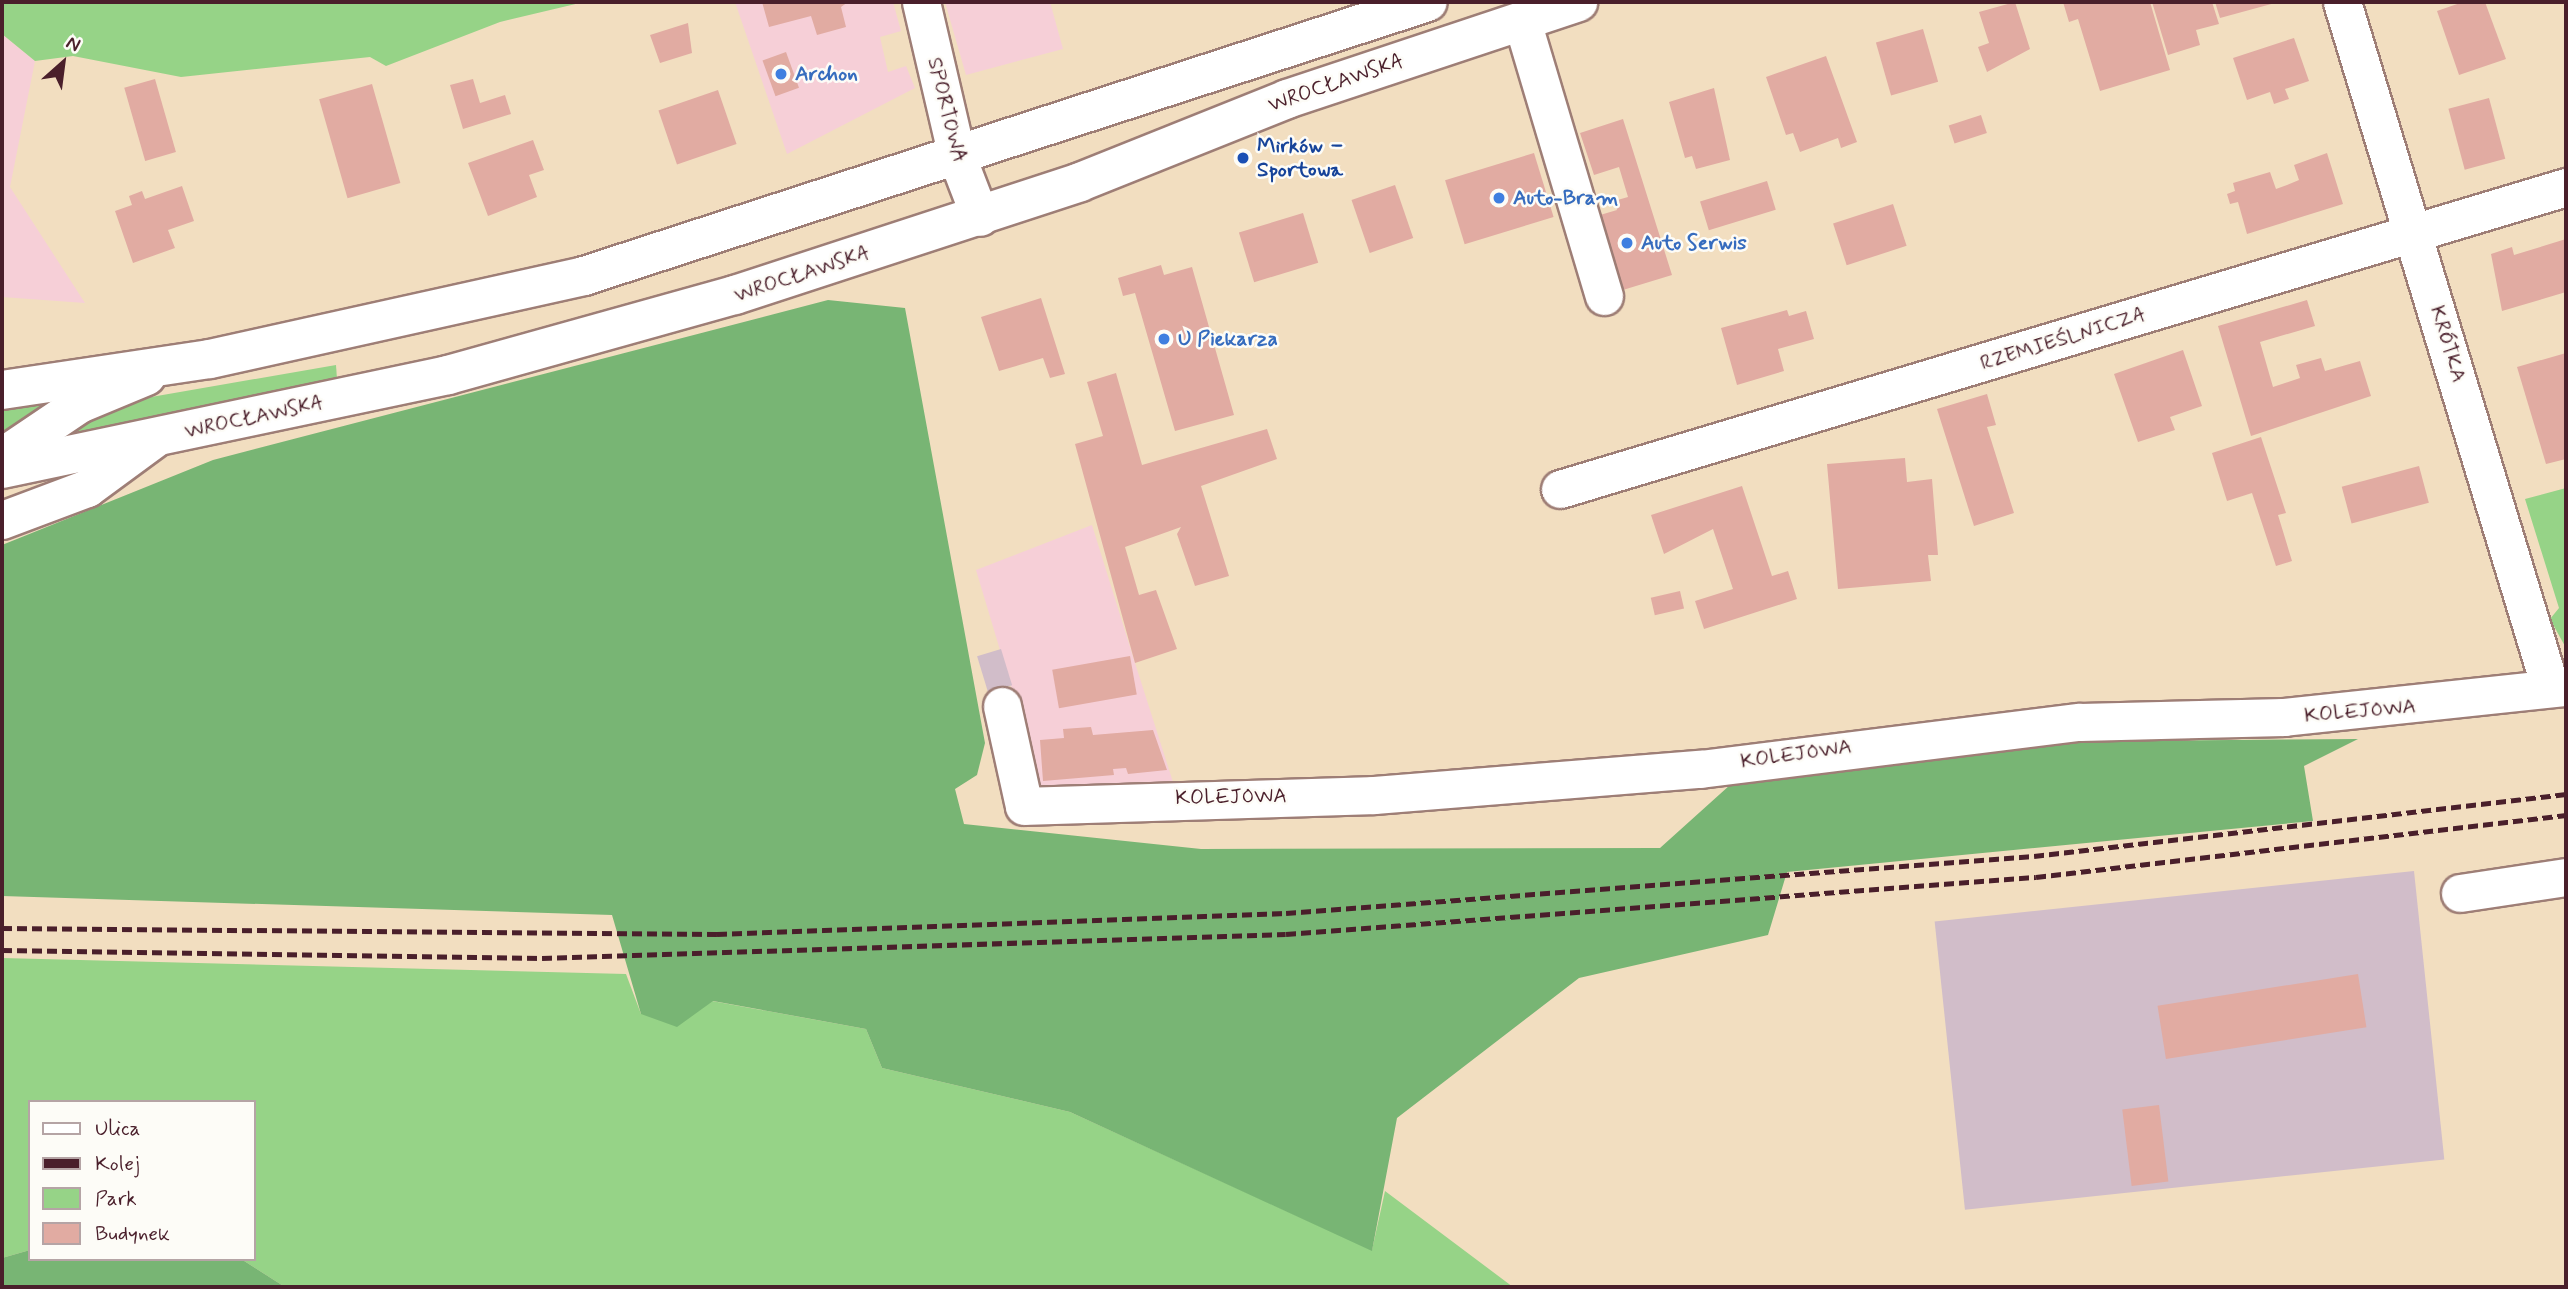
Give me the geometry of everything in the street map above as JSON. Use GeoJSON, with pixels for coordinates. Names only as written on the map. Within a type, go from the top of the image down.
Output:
{"type":"FeatureCollection","features":[{"type":"Feature","properties":{"kind":"main road","name":"WROCŁAWSKA"},"geometry":{"type":"LineString","coordinates":[[6,387],[173,365],[446,311],[584,275],[957,157],[1429,2]]}},
{"type":"Feature","properties":{"kind":"main road","name":"WROCŁAWSKA"},"geometry":{"type":"LineString","coordinates":[[2,464],[155,438],[554,348],[980,217],[1287,99],[1578,2]]}},
{"type":"Feature","properties":{"kind":"street","name":"SPORTOWA"},"geometry":{"type":"LineString","coordinates":[[921,2],[957,157],[980,217]]}},
{"type":"Feature","properties":{"kind":"street","name":"KRÓTKA"},"geometry":{"type":"LineString","coordinates":[[2342,2],[2558,687]]}},
{"type":"Feature","properties":{"kind":"street"},"geometry":{"type":"LineString","coordinates":[[1522,21],[1604,296]]}},
{"type":"Feature","properties":{"kind":"street","name":"RZEMIEŚLNICZA"},"geometry":{"type":"LineString","coordinates":[[1560,489],[2566,187]]}},
{"type":"Feature","properties":{"kind":"street","name":"WROCŁAWSKA"},"geometry":{"type":"LineString","coordinates":[[2,464],[79,404],[173,365]]}},
{"type":"Feature","properties":{"kind":"street"},"geometry":{"type":"LineString","coordinates":[[2,520],[88,488],[155,438]]}},
{"type":"Feature","properties":{"kind":"street","name":"KOLEJOWA"},"geometry":{"type":"LineString","coordinates":[[1002,706],[1024,806],[1374,795],[1700,769],[2080,722],[2284,717],[2558,687]]}},
{"type":"Feature","properties":{"kind":"street"},"geometry":{"type":"LineString","coordinates":[[2460,893],[2566,877]]}},
{"type":"Feature","properties":{"kind":"shaded area"},"geometry":{"type":"Polygon","coordinates":[[[735,2],[893,2],[901,31],[880,37],[888,72],[906,66],[915,88],[787,154],[735,2]]]}},
{"type":"Feature","properties":{"kind":"shaded area"},"geometry":{"type":"Polygon","coordinates":[[[945,2],[1050,2],[1063,49],[966,75],[945,2]]]}},
{"type":"Feature","properties":{"kind":"shaded area"},"geometry":{"type":"Polygon","coordinates":[[[2,34],[35,61],[10,187],[85,303],[2,297],[2,34]]]}},
{"type":"Feature","properties":{"kind":"shaded area"},"geometry":{"type":"Polygon","coordinates":[[[1092,525],[1173,782],[1042,790],[976,570],[1092,525]]]}},
{"type":"Feature","properties":{"kind":"shaded area"},"geometry":{"type":"Polygon","coordinates":[[[1001,649],[1012,685],[988,693],[977,656],[1001,649]]]}},
{"type":"Feature","properties":{"kind":"shaded area"},"geometry":{"type":"Polygon","coordinates":[[[2414,871],[2444,1159],[1965,1210],[1935,921],[2414,871]]]}},
{"type":"Feature","properties":{"kind":"green space"},"geometry":{"type":"Polygon","coordinates":[[[2,2],[584,2],[500,22],[386,66],[370,57],[181,77],[73,56],[35,61],[2,34],[2,2]]]}},
{"type":"Feature","properties":{"kind":"green space"},"geometry":{"type":"Polygon","coordinates":[[[828,300],[905,308],[985,743],[977,775],[955,789],[964,824],[1201,849],[1660,848],[1740,776],[2010,742],[2358,739],[2304,766],[2313,821],[1787,872],[1768,935],[1579,978],[1397,1118],[1372,1251],[1070,1112],[882,1068],[866,1029],[713,1001],[677,1027],[641,1014],[612,915],[2,896],[2,545],[213,460],[828,300]]]}},
{"type":"Feature","properties":{"kind":"green space"},"geometry":{"type":"Polygon","coordinates":[[[336,365],[337,379],[57,436],[134,400],[336,365]]]}},
{"type":"Feature","properties":{"kind":"green space"},"geometry":{"type":"Polygon","coordinates":[[[58,397],[2,444],[2,409],[58,397]]]}},
{"type":"Feature","properties":{"kind":"green space"},"geometry":{"type":"Polygon","coordinates":[[[2566,488],[2566,648],[2550,619],[2559,608],[2525,499],[2566,488]]]}},
{"type":"Feature","properties":{"kind":"green space"},"geometry":{"type":"Polygon","coordinates":[[[2,958],[626,974],[641,1014],[712,1001],[866,1029],[882,1068],[1070,1112],[1372,1250],[1385,1191],[1513,1287],[285,1287],[244,1261],[256,1261],[256,1100],[28,1100],[28,1251],[2,1258],[2,958]]]}},
{"type":"Feature","properties":{"kind":"green space"},"geometry":{"type":"Polygon","coordinates":[[[28,1251],[28,1261],[244,1261],[285,1287],[2,1287],[2,1258],[28,1251]]]}},
{"type":"Feature","properties":{"kind":"building"},"geometry":{"type":"Polygon","coordinates":[[[762,2],[848,2],[841,7],[846,27],[817,35],[811,16],[769,27],[762,2]]]}},
{"type":"Feature","properties":{"kind":"building"},"geometry":{"type":"Polygon","coordinates":[[[2015,2],[2030,49],[1987,72],[1978,47],[1989,43],[1979,12],[2015,2]]]}},
{"type":"Feature","properties":{"kind":"building"},"geometry":{"type":"Polygon","coordinates":[[[2063,2],[2150,2],[2170,70],[2100,91],[2078,19],[2069,22],[2063,2]]]}},
{"type":"Feature","properties":{"kind":"building"},"geometry":{"type":"Polygon","coordinates":[[[2152,2],[2212,2],[2219,24],[2196,30],[2200,45],[2168,55],[2152,2]]]}},
{"type":"Feature","properties":{"kind":"building"},"geometry":{"type":"Polygon","coordinates":[[[2215,2],[2274,2],[2275,3],[2220,18],[2215,2]]]}},
{"type":"Feature","properties":{"kind":"building"},"geometry":{"type":"Polygon","coordinates":[[[2463,2],[2485,2],[2506,59],[2459,75],[2437,11],[2463,2]]]}},
{"type":"Feature","properties":{"kind":"building"},"geometry":{"type":"Polygon","coordinates":[[[688,23],[692,53],[660,63],[650,35],[688,23]]]}},
{"type":"Feature","properties":{"kind":"building"},"geometry":{"type":"Polygon","coordinates":[[[1923,29],[1938,82],[1891,95],[1876,43],[1923,29]]]}},
{"type":"Feature","properties":{"kind":"building"},"geometry":{"type":"Polygon","coordinates":[[[2294,38],[2309,81],[2285,89],[2289,99],[2274,104],[2270,92],[2247,100],[2233,58],[2294,38]]]}},
{"type":"Feature","properties":{"kind":"building","name":"Archon"},"geometry":{"type":"Polygon","coordinates":[[[786,52],[799,88],[776,96],[763,61],[786,52]]]}},
{"type":"Feature","properties":{"kind":"building"},"geometry":{"type":"Polygon","coordinates":[[[1826,56],[1857,142],[1841,148],[1838,138],[1800,152],[1793,133],[1786,135],[1766,77],[1826,56]]]}},
{"type":"Feature","properties":{"kind":"building"},"geometry":{"type":"Polygon","coordinates":[[[155,79],[176,152],[145,161],[124,88],[155,79]]]}},
{"type":"Feature","properties":{"kind":"building"},"geometry":{"type":"Polygon","coordinates":[[[473,79],[480,103],[505,95],[511,114],[463,129],[450,85],[473,79]]]}},
{"type":"Feature","properties":{"kind":"building"},"geometry":{"type":"Polygon","coordinates":[[[372,84],[400,183],[348,198],[319,99],[372,84]]]}},
{"type":"Feature","properties":{"kind":"building"},"geometry":{"type":"Polygon","coordinates":[[[1714,88],[1730,160],[1696,169],[1692,156],[1685,158],[1669,102],[1714,88]]]}},
{"type":"Feature","properties":{"kind":"building"},"geometry":{"type":"Polygon","coordinates":[[[718,90],[737,144],[677,164],[658,111],[718,90]]]}},
{"type":"Feature","properties":{"kind":"building"},"geometry":{"type":"Polygon","coordinates":[[[2489,98],[2505,159],[2465,170],[2448,109],[2489,98]]]}},
{"type":"Feature","properties":{"kind":"building"},"geometry":{"type":"Polygon","coordinates":[[[1981,115],[1987,133],[1955,144],[1949,126],[1981,115]]]}},
{"type":"Feature","properties":{"kind":"building"},"geometry":{"type":"Polygon","coordinates":[[[1623,119],[1672,275],[1613,293],[1590,218],[1617,210],[1614,201],[1628,197],[1619,167],[1594,175],[1580,133],[1623,119]]]}},
{"type":"Feature","properties":{"kind":"building"},"geometry":{"type":"Polygon","coordinates":[[[533,140],[544,170],[529,175],[537,197],[488,216],[468,163],[533,140]]]}},
{"type":"Feature","properties":{"kind":"building","name":"Auto-Bram"},"geometry":{"type":"Polygon","coordinates":[[[1534,153],[1554,217],[1465,244],[1445,180],[1534,153]]]}},
{"type":"Feature","properties":{"kind":"building"},"geometry":{"type":"Polygon","coordinates":[[[2327,153],[2343,204],[2247,234],[2238,202],[2230,204],[2227,194],[2235,191],[2233,183],[2270,172],[2276,189],[2299,180],[2294,165],[2327,153]]]}},
{"type":"Feature","properties":{"kind":"building"},"geometry":{"type":"Polygon","coordinates":[[[1767,181],[1776,210],[1709,230],[1700,201],[1767,181]]]}},
{"type":"Feature","properties":{"kind":"building"},"geometry":{"type":"Polygon","coordinates":[[[1395,185],[1413,238],[1370,253],[1352,200],[1395,185]]]}},
{"type":"Feature","properties":{"kind":"building"},"geometry":{"type":"Polygon","coordinates":[[[182,186],[194,221],[168,230],[175,248],[133,263],[115,211],[132,205],[129,196],[142,191],[145,199],[182,186]]]}},
{"type":"Feature","properties":{"kind":"building"},"geometry":{"type":"Polygon","coordinates":[[[1893,204],[1907,246],[1847,265],[1833,223],[1893,204]]]}},
{"type":"Feature","properties":{"kind":"building"},"geometry":{"type":"Polygon","coordinates":[[[1303,213],[1318,263],[1254,282],[1239,233],[1303,213]]]}},
{"type":"Feature","properties":{"kind":"building"},"geometry":{"type":"Polygon","coordinates":[[[2566,239],[2566,292],[2502,311],[2491,254],[2512,247],[2514,255],[2566,239]]]}},
{"type":"Feature","properties":{"kind":"building"},"geometry":{"type":"Polygon","coordinates":[[[1161,265],[1164,275],[1192,267],[1234,415],[1175,431],[1135,293],[1123,296],[1118,278],[1161,265]]]}},
{"type":"Feature","properties":{"kind":"building"},"geometry":{"type":"Polygon","coordinates":[[[1041,298],[1065,374],[1050,378],[1043,358],[999,371],[981,317],[1041,298]]]}},
{"type":"Feature","properties":{"kind":"building"},"geometry":{"type":"Polygon","coordinates":[[[2307,300],[2315,326],[2260,342],[2273,387],[2300,378],[2296,365],[2321,358],[2325,371],[2360,361],[2371,396],[2251,436],[2218,326],[2307,300]]]}},
{"type":"Feature","properties":{"kind":"building"},"geometry":{"type":"Polygon","coordinates":[[[1787,310],[1789,316],[1806,311],[1814,339],[1778,349],[1784,371],[1737,385],[1721,328],[1787,310]]]}},
{"type":"Feature","properties":{"kind":"building"},"geometry":{"type":"Polygon","coordinates":[[[2183,350],[2202,406],[2170,417],[2175,430],[2138,442],[2114,374],[2183,350]]]}},
{"type":"Feature","properties":{"kind":"building"},"geometry":{"type":"Polygon","coordinates":[[[2566,353],[2566,459],[2546,464],[2517,367],[2566,353]]]}},
{"type":"Feature","properties":{"kind":"building"},"geometry":{"type":"Polygon","coordinates":[[[1116,373],[1142,465],[1267,429],[1277,459],[1201,486],[1229,576],[1195,586],[1177,534],[1181,527],[1125,547],[1139,595],[1156,590],[1177,649],[1135,663],[1075,444],[1103,436],[1087,382],[1116,373]]]}},
{"type":"Feature","properties":{"kind":"building"},"geometry":{"type":"Polygon","coordinates":[[[1987,394],[1996,425],[1987,427],[2014,513],[1974,526],[1937,409],[1987,394]]]}},
{"type":"Feature","properties":{"kind":"building"},"geometry":{"type":"Polygon","coordinates":[[[2261,437],[2286,513],[2278,515],[2292,561],[2276,566],[2252,493],[2227,501],[2212,453],[2261,437]]]}},
{"type":"Feature","properties":{"kind":"building"},"geometry":{"type":"Polygon","coordinates":[[[1905,458],[1907,482],[1932,479],[1938,555],[1928,555],[1931,581],[1838,589],[1827,464],[1905,458]]]}},
{"type":"Feature","properties":{"kind":"building"},"geometry":{"type":"Polygon","coordinates":[[[2419,466],[2429,503],[2352,523],[2342,487],[2419,466]]]}},
{"type":"Feature","properties":{"kind":"building"},"geometry":{"type":"Polygon","coordinates":[[[1742,486],[1772,576],[1788,571],[1797,599],[1704,629],[1695,601],[1733,589],[1713,529],[1664,554],[1651,515],[1742,486]]]}},
{"type":"Feature","properties":{"kind":"building"},"geometry":{"type":"Polygon","coordinates":[[[1680,591],[1684,609],[1655,615],[1651,598],[1680,591]]]}},
{"type":"Feature","properties":{"kind":"building"},"geometry":{"type":"Polygon","coordinates":[[[1130,656],[1137,694],[1059,708],[1052,670],[1130,656]]]}},
{"type":"Feature","properties":{"kind":"building"},"geometry":{"type":"Polygon","coordinates":[[[1091,727],[1093,735],[1153,730],[1167,770],[1128,774],[1126,768],[1113,769],[1114,775],[1043,781],[1040,740],[1064,738],[1063,729],[1091,727]]]}},
{"type":"Feature","properties":{"kind":"building"},"geometry":{"type":"Polygon","coordinates":[[[2358,974],[2366,1027],[2166,1059],[2157,1006],[2358,974]]]}},
{"type":"Feature","properties":{"kind":"building"},"geometry":{"type":"Polygon","coordinates":[[[2159,1105],[2168,1181],[2132,1186],[2122,1110],[2159,1105]]]}},
{"type":"Feature","properties":{"kind":"railway"},"geometry":{"type":"LineString","coordinates":[[2,928],[717,934],[1286,913],[2034,856],[2566,794]]}},
{"type":"Feature","properties":{"kind":"railway"},"geometry":{"type":"LineString","coordinates":[[2,950],[542,958],[1286,934],[2036,877],[2566,815]]}},
{"type":"Feature","properties":{"kind":"place","name":"Archon"},"geometry":{"type":"Point","coordinates":[781,74]}},
{"type":"Feature","properties":{"kind":"place","name":"Mirków – Sportowa"},"geometry":{"type":"Point","coordinates":[1243,158]}},
{"type":"Feature","properties":{"kind":"place","name":"Auto-Bram"},"geometry":{"type":"Point","coordinates":[1499,198]}},
{"type":"Feature","properties":{"kind":"place","name":"Auto Serwis"},"geometry":{"type":"Point","coordinates":[1627,243]}},
{"type":"Feature","properties":{"kind":"place","name":"U Piekarza"},"geometry":{"type":"Point","coordinates":[1164,339]}}]}
